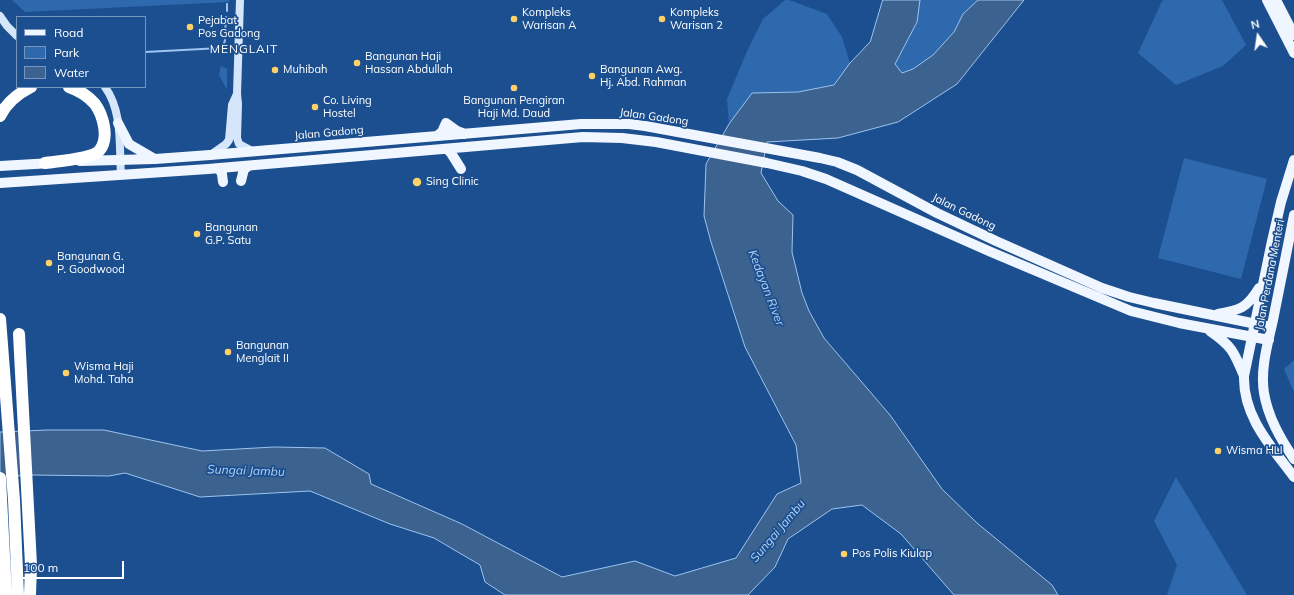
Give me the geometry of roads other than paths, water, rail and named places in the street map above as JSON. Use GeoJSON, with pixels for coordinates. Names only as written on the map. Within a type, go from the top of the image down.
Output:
{"type":"FeatureCollection","features":[{"type":"Feature","properties":{"kind":"highway"},"geometry":{"type":"LineString","coordinates":[[0,116],[13,99],[30,88]]}},
{"type":"Feature","properties":{"kind":"highway"},"geometry":{"type":"LineString","coordinates":[[45,163],[84,157],[93,154],[99,150],[102,145],[104,128],[95,105],[82,93],[71,88]]}},
{"type":"Feature","properties":{"kind":"highway"},"geometry":{"type":"LineString","coordinates":[[0,319],[8,501],[18,595]]}},
{"type":"Feature","properties":{"kind":"highway"},"geometry":{"type":"LineString","coordinates":[[19,334],[31,565],[30,595]]}},
{"type":"Feature","properties":{"kind":"highway"},"geometry":{"type":"LineString","coordinates":[[0,478],[8,501],[6,595]]}},
{"type":"Feature","properties":{"kind":"main road"},"geometry":{"type":"LineString","coordinates":[[1267,0],[1294,53]]}},
{"type":"Feature","properties":{"kind":"main road"},"geometry":{"type":"LineString","coordinates":[[1276,0],[1294,35]]}},
{"type":"Feature","properties":{"kind":"main road"},"geometry":{"type":"LineString","coordinates":[[118,123],[129,144],[155,159]]}},
{"type":"Feature","properties":{"kind":"main road","name":"Jalan Gadong"},"geometry":{"type":"LineString","coordinates":[[0,166],[155,159],[437,136],[442,132],[446,123],[457,131],[466,134],[581,124],[629,124],[670,130],[837,162],[857,170],[961,225],[1102,288],[1154,303],[1271,327]]}},
{"type":"Feature","properties":{"kind":"main road"},"geometry":{"type":"LineString","coordinates":[[0,183],[249,166],[583,138],[605,137],[635,139],[767,163],[802,171],[826,179],[956,237],[1131,311],[1150,317],[1269,340]]}},
{"type":"Feature","properties":{"kind":"main road"},"geometry":{"type":"LineString","coordinates":[[447,149],[461,169],[465,148]]}},
{"type":"Feature","properties":{"kind":"main road","name":"Jalan Perdana Menteri"},"geometry":{"type":"LineString","coordinates":[[1244,376],[1254,323],[1281,202],[1294,160]]}},
{"type":"Feature","properties":{"kind":"main road"},"geometry":{"type":"LineString","coordinates":[[241,180],[244,169],[249,166]]}},
{"type":"Feature","properties":{"kind":"main road"},"geometry":{"type":"LineString","coordinates":[[219,168],[222,174],[223,182]]}},
{"type":"Feature","properties":{"kind":"main road","name":"Jalan Perdana Menteri"},"geometry":{"type":"LineString","coordinates":[[1294,215],[1271,327],[1263,379],[1267,405],[1274,426],[1294,459]]}},
{"type":"Feature","properties":{"kind":"main road"},"geometry":{"type":"LineString","coordinates":[[956,237],[961,225]]}},
{"type":"Feature","properties":{"kind":"main road"},"geometry":{"type":"LineString","coordinates":[[1213,315],[1237,310],[1246,305],[1263,281]]}},
{"type":"Feature","properties":{"kind":"main road"},"geometry":{"type":"LineString","coordinates":[[1206,328],[1225,341],[1232,349],[1244,376],[1244,388],[1250,412],[1257,426],[1294,477]]}},
{"type":"Feature","properties":{"kind":"street"},"geometry":{"type":"LineString","coordinates":[[240,0],[236,94],[238,104],[237,141],[243,147],[252,151]]}},
{"type":"Feature","properties":{"kind":"street"},"geometry":{"type":"LineString","coordinates":[[0,16],[16,35]]}},
{"type":"Feature","properties":{"kind":"street"},"geometry":{"type":"LineString","coordinates":[[106,88],[111,95],[116,109],[121,175]]}},
{"type":"Feature","properties":{"kind":"street"},"geometry":{"type":"LineString","coordinates":[[210,155],[220,150],[229,140],[232,104],[236,94]]}},
{"type":"Feature","properties":{"kind":"water"},"geometry":{"type":"Polygon","coordinates":[[[883,0],[920,0],[917,22],[895,64],[902,73],[913,69],[933,55],[954,32],[963,14],[978,0],[1024,0],[957,84],[898,122],[838,138],[767,142],[761,173],[778,201],[793,215],[792,252],[802,293],[809,311],[824,338],[890,415],[942,489],[977,523],[1052,585],[1058,595],[954,595],[901,534],[862,505],[832,509],[788,539],[775,567],[748,595],[505,595],[485,582],[480,565],[434,538],[390,524],[310,491],[200,497],[125,473],[109,476],[32,475],[0,477],[0,432],[104,430],[202,451],[274,447],[325,448],[369,474],[371,484],[462,524],[562,577],[635,561],[675,576],[736,558],[777,494],[801,483],[796,445],[745,347],[711,242],[704,216],[706,164],[729,124],[752,93],[798,92],[834,85],[850,63],[870,42],[883,0]]]}},
{"type":"Feature","properties":{"kind":"waterway"},"geometry":{"type":"LineString","coordinates":[[227,4],[227,11]]}},
{"type":"Feature","properties":{"kind":"waterway"},"geometry":{"type":"LineString","coordinates":[[225,33],[226,17]]}},
{"type":"Feature","properties":{"kind":"waterway"},"geometry":{"type":"LineString","coordinates":[[146,52],[221,48],[225,40]]}},
{"type":"Feature","properties":{"kind":"place","name":"Kompleks Warisan A"},"geometry":{"type":"Point","coordinates":[514,19]}},
{"type":"Feature","properties":{"kind":"place","name":"Kompleks Warisan 2"},"geometry":{"type":"Point","coordinates":[662,19]}},
{"type":"Feature","properties":{"kind":"place","name":"Pejabat Pos Gadong"},"geometry":{"type":"Point","coordinates":[190,27]}},
{"type":"Feature","properties":{"kind":"place","name":"Bangunan Haji Hassan Abdullah"},"geometry":{"type":"Point","coordinates":[357,63]}},
{"type":"Feature","properties":{"kind":"place","name":"Muhibah"},"geometry":{"type":"Point","coordinates":[275,70]}},
{"type":"Feature","properties":{"kind":"place","name":"Bangunan Awg. Hj. Abd. Rahman"},"geometry":{"type":"Point","coordinates":[592,76]}},
{"type":"Feature","properties":{"kind":"place","name":"Bangunan Pengiran Haji Md. Daud"},"geometry":{"type":"Point","coordinates":[514,88]}},
{"type":"Feature","properties":{"kind":"place","name":"Co. Living Hostel"},"geometry":{"type":"Point","coordinates":[315,107]}},
{"type":"Feature","properties":{"kind":"place","name":"Sing Clinic"},"geometry":{"type":"Point","coordinates":[417,182]}},
{"type":"Feature","properties":{"kind":"place","name":"Bangunan G.P. Satu"},"geometry":{"type":"Point","coordinates":[197,234]}},
{"type":"Feature","properties":{"kind":"place","name":"Bangunan G. P. Goodwood"},"geometry":{"type":"Point","coordinates":[49,263]}},
{"type":"Feature","properties":{"kind":"place","name":"Bangunan Menglait II"},"geometry":{"type":"Point","coordinates":[228,352]}},
{"type":"Feature","properties":{"kind":"place","name":"Wisma Haji Mohd. Taha"},"geometry":{"type":"Point","coordinates":[66,373]}},
{"type":"Feature","properties":{"kind":"place","name":"Wisma HLI"},"geometry":{"type":"Point","coordinates":[1218,451]}},
{"type":"Feature","properties":{"kind":"place","name":"Pos Polis Kiulap"},"geometry":{"type":"Point","coordinates":[844,554]}},
{"type":"Feature","properties":{"kind":"district","name":"MENGLAIT"},"geometry":{"type":"Point","coordinates":[244,49]}},
{"type":"Feature","properties":{"kind":"water label","name":"Kedayan River"},"geometry":{"type":"Point","coordinates":[766,288]}},
{"type":"Feature","properties":{"kind":"water label","name":"Sungai Jambu"},"geometry":{"type":"Point","coordinates":[246,471]}},
{"type":"Feature","properties":{"kind":"water label","name":"Sungai Jambu"},"geometry":{"type":"Point","coordinates":[778,531]}}]}
